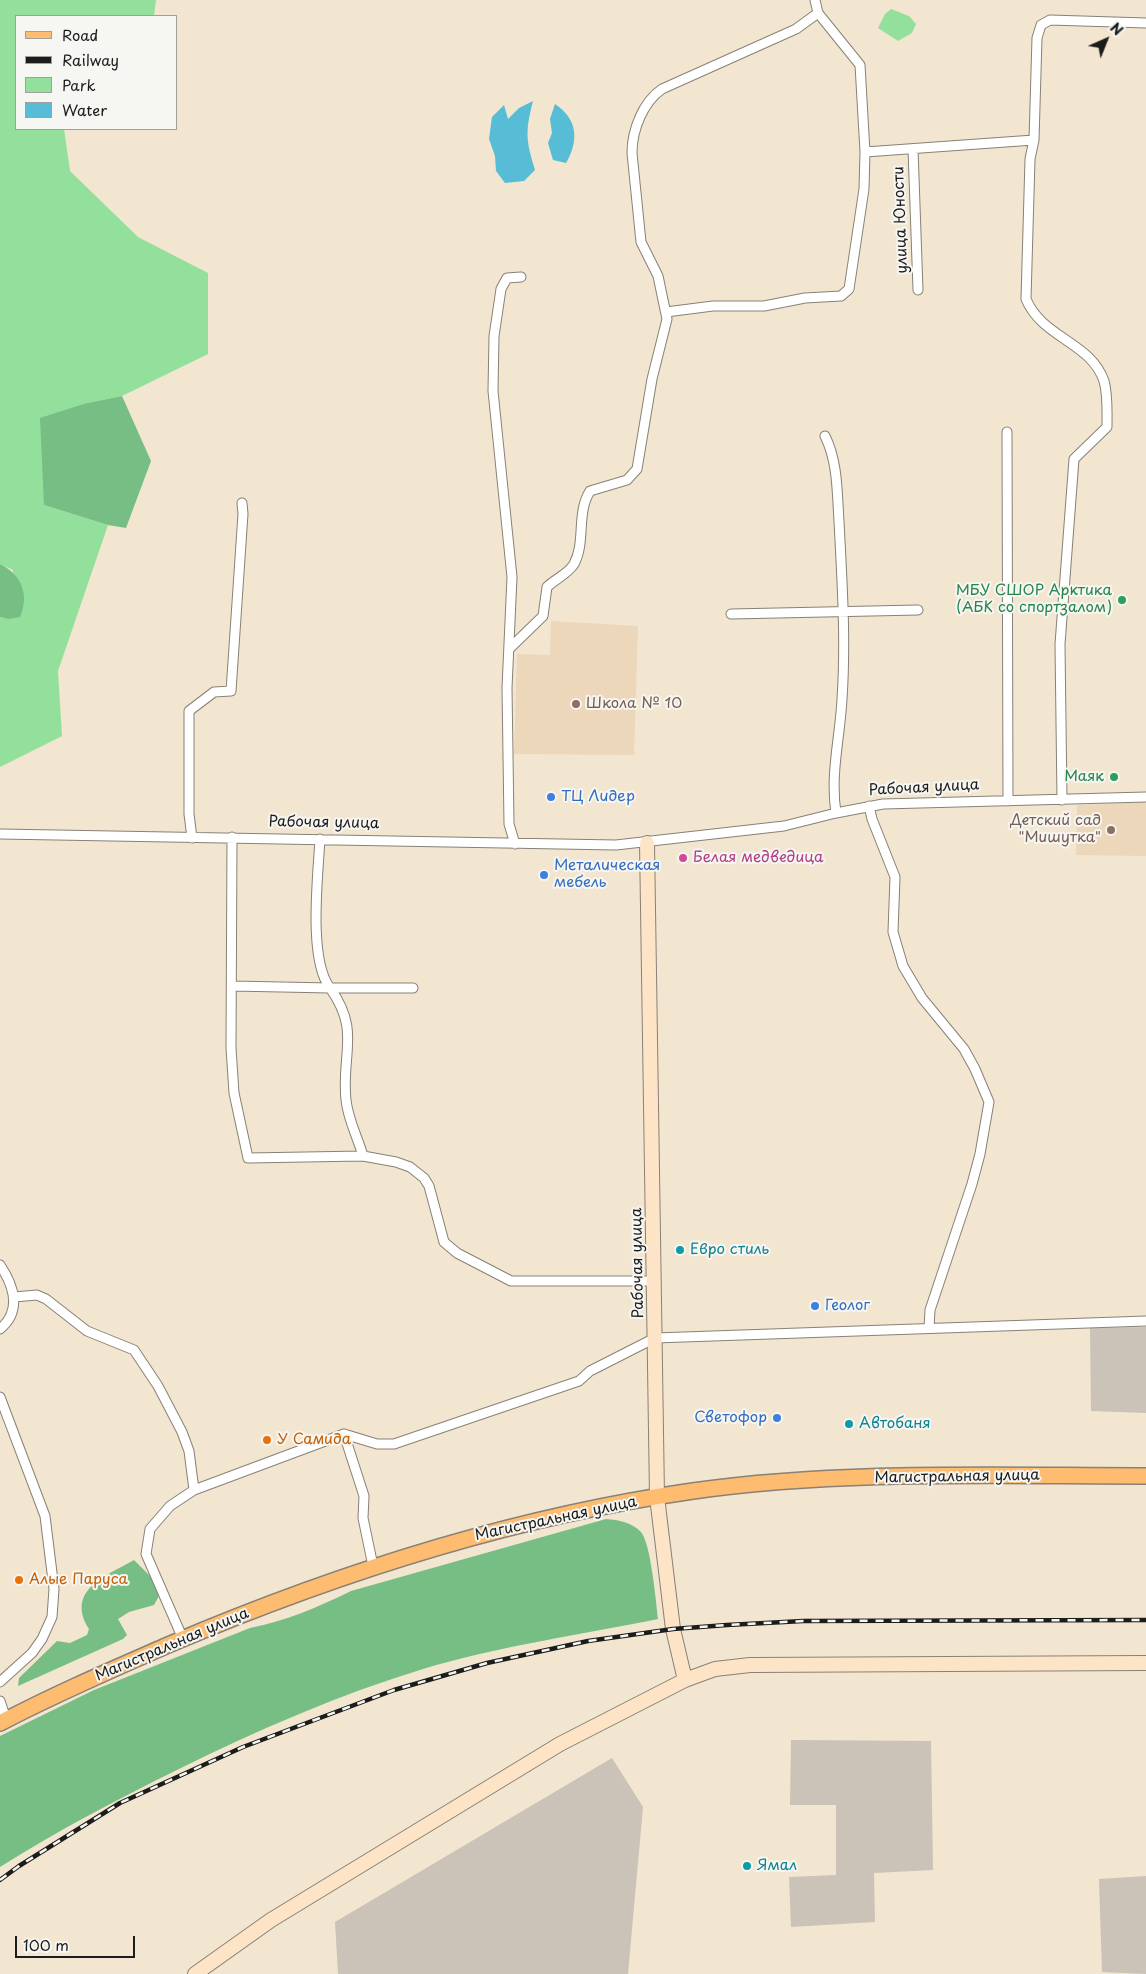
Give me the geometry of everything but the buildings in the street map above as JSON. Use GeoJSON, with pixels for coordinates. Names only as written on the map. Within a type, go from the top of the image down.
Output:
{"type":"FeatureCollection","features":[{"type":"Feature","properties":{"kind":"main road","name":"Рабочая улица"},"geometry":{"type":"LineString","coordinates":[[646,843],[657,1497],[673,1629],[686,1680]]}},
{"type":"Feature","properties":{"kind":"main road","name":"Магистральная улица"},"geometry":{"type":"LineString","coordinates":[[3,1721],[183,1639],[323,1583],[373,1566],[502,1528],[577,1511],[695,1491],[812,1480],[926,1477],[1146,1476]]}},
{"type":"Feature","properties":{"kind":"main road"},"geometry":{"type":"LineString","coordinates":[[195,1974],[271,1920],[560,1744],[686,1680],[715,1669],[750,1666],[1146,1663]]}},
{"type":"Feature","properties":{"kind":"street"},"geometry":{"type":"LineString","coordinates":[[666,312],[713,306],[764,306],[805,298],[842,296],[847,293],[852,281],[853,250],[863,197],[865,152],[860,65],[818,13],[815,0]]}},
{"type":"Feature","properties":{"kind":"street"},"geometry":{"type":"LineString","coordinates":[[509,649],[543,616],[547,587],[573,566],[577,556],[583,505],[590,491],[627,480],[637,469],[652,379],[666,328],[666,312],[658,276],[642,242],[632,153],[632,141],[646,105],[652,95],[662,89],[796,29],[818,13]]}},
{"type":"Feature","properties":{"kind":"street"},"geometry":{"type":"LineString","coordinates":[[1062,800],[1060,644],[1074,459],[1107,427],[1106,395],[1099,370],[1090,359],[1037,319],[1026,299],[1030,158],[1034,140],[1038,31],[1041,25],[1050,20],[1146,23]]}},
{"type":"Feature","properties":{"kind":"street"},"geometry":{"type":"LineString","coordinates":[[865,152],[1034,140]]}},
{"type":"Feature","properties":{"kind":"street","name":"улица Юности"},"geometry":{"type":"LineString","coordinates":[[912,149],[918,290]]}},
{"type":"Feature","properties":{"kind":"street"},"geometry":{"type":"LineString","coordinates":[[515,844],[509,824],[507,688],[512,577],[503,478],[494,411],[494,336],[503,283],[507,278],[521,277]]}},
{"type":"Feature","properties":{"kind":"street"},"geometry":{"type":"LineString","coordinates":[[1007,432],[1008,801]]}},
{"type":"Feature","properties":{"kind":"street"},"geometry":{"type":"LineString","coordinates":[[825,436],[830,446],[835,474],[844,610],[842,700],[832,786],[836,813]]}},
{"type":"Feature","properties":{"kind":"street"},"geometry":{"type":"LineString","coordinates":[[192,838],[189,814],[189,711],[214,692],[231,691],[243,514],[242,502]]}},
{"type":"Feature","properties":{"kind":"street"},"geometry":{"type":"LineString","coordinates":[[731,614],[844,610],[918,610]]}},
{"type":"Feature","properties":{"kind":"street","name":"Рабочая улица"},"geometry":{"type":"LineString","coordinates":[[0,834],[593,845],[646,843],[784,826],[869,806],[1146,797]]}},
{"type":"Feature","properties":{"kind":"street"},"geometry":{"type":"LineString","coordinates":[[869,806],[872,819],[895,876],[893,932],[903,966],[922,998],[964,1049],[975,1068],[989,1102],[980,1154],[932,1302],[929,1328]]}},
{"type":"Feature","properties":{"kind":"street"},"geometry":{"type":"LineString","coordinates":[[232,837],[234,1093],[248,1158],[363,1156],[396,1162],[418,1171],[429,1186],[444,1242],[457,1253],[511,1280],[654,1281]]}},
{"type":"Feature","properties":{"kind":"street"},"geometry":{"type":"LineString","coordinates":[[320,839],[317,899],[318,957],[321,974],[344,1008],[348,1022],[346,1100],[351,1122],[363,1156]]}},
{"type":"Feature","properties":{"kind":"street"},"geometry":{"type":"LineString","coordinates":[[232,986],[413,988]]}},
{"type":"Feature","properties":{"kind":"street"},"geometry":{"type":"LineString","coordinates":[[0,1265],[14,1297],[13,1314],[0,1329]]}},
{"type":"Feature","properties":{"kind":"street"},"geometry":{"type":"LineString","coordinates":[[14,1297],[27,1295],[46,1299],[87,1331],[134,1350],[158,1386],[182,1432],[188,1451],[194,1490]]}},
{"type":"Feature","properties":{"kind":"street"},"geometry":{"type":"LineString","coordinates":[[183,1639],[146,1554],[147,1538],[154,1522],[170,1506],[194,1490],[344,1434],[377,1444],[394,1444],[579,1381],[590,1371],[655,1338],[1146,1321]]}},
{"type":"Feature","properties":{"kind":"street"},"geometry":{"type":"LineString","coordinates":[[0,1397],[45,1516],[54,1596],[52,1618],[42,1639],[32,1653],[0,1682]]}},
{"type":"Feature","properties":{"kind":"street"},"geometry":{"type":"LineString","coordinates":[[344,1434],[364,1496],[363,1518],[373,1566]]}},
{"type":"Feature","properties":{"kind":"street"},"geometry":{"type":"LineString","coordinates":[[0,1701],[3,1721]]}},
{"type":"Feature","properties":{"kind":"shaded area","name":"Школа № 10"},"geometry":{"type":"Polygon","coordinates":[[[551,621],[638,626],[634,755],[514,754],[517,654],[550,655],[551,621]]]}},
{"type":"Feature","properties":{"kind":"shaded area","name":"Детский сад \"Мишутка\""},"geometry":{"type":"Polygon","coordinates":[[[1146,802],[1146,856],[1076,855],[1077,805],[1146,802]]]}},
{"type":"Feature","properties":{"kind":"shaded area"},"geometry":{"type":"Polygon","coordinates":[[[1146,1327],[1146,1413],[1091,1411],[1090,1328],[1146,1327]]]}},
{"type":"Feature","properties":{"kind":"shaded area"},"geometry":{"type":"Polygon","coordinates":[[[791,1740],[931,1741],[933,1870],[874,1873],[875,1922],[791,1927],[789,1877],[836,1875],[836,1805],[790,1805],[791,1740]]]}},
{"type":"Feature","properties":{"kind":"shaded area"},"geometry":{"type":"Polygon","coordinates":[[[612,1758],[643,1807],[628,1974],[338,1974],[335,1922],[612,1758]]]}},
{"type":"Feature","properties":{"kind":"shaded area"},"geometry":{"type":"Polygon","coordinates":[[[1146,1876],[1146,1974],[1102,1972],[1099,1879],[1146,1876]]]}},
{"type":"Feature","properties":{"kind":"green space"},"geometry":{"type":"Polygon","coordinates":[[[0,0],[156,0],[154,15],[15,15],[15,130],[64,130],[70,171],[138,237],[208,273],[208,354],[122,396],[87,403],[44,505],[108,525],[58,671],[62,736],[0,767],[0,617],[8,619],[13,570],[0,564],[0,0]]]}},
{"type":"Feature","properties":{"kind":"green space"},"geometry":{"type":"Polygon","coordinates":[[[891,9],[909,16],[916,24],[912,33],[898,41],[878,28],[885,14],[891,9]]]}},
{"type":"Feature","properties":{"kind":"green space"},"geometry":{"type":"Polygon","coordinates":[[[122,396],[151,461],[126,528],[108,525],[44,505],[40,418],[87,403],[122,396]]]}},
{"type":"Feature","properties":{"kind":"green space"},"geometry":{"type":"Polygon","coordinates":[[[0,564],[13,573],[22,586],[24,601],[20,617],[8,619],[0,617],[0,564]]]}},
{"type":"Feature","properties":{"kind":"green space"},"geometry":{"type":"Polygon","coordinates":[[[606,1519],[629,1524],[641,1532],[645,1538],[658,1619],[481,1654],[423,1669],[360,1690],[269,1727],[179,1769],[88,1816],[0,1867],[0,1736],[94,1690],[250,1628],[302,1613],[351,1591],[606,1519]]]}},
{"type":"Feature","properties":{"kind":"green space"},"geometry":{"type":"Polygon","coordinates":[[[134,1560],[151,1577],[160,1594],[154,1605],[129,1612],[118,1619],[127,1635],[123,1639],[18,1686],[19,1678],[57,1641],[70,1643],[87,1635],[89,1629],[83,1615],[82,1604],[85,1594],[101,1579],[134,1560]]]}},
{"type":"Feature","properties":{"kind":"water"},"geometry":{"type":"Polygon","coordinates":[[[533,101],[528,136],[535,170],[524,181],[505,183],[496,171],[495,156],[489,139],[492,117],[504,105],[508,119],[519,108],[533,101]]]}},
{"type":"Feature","properties":{"kind":"water"},"geometry":{"type":"Polygon","coordinates":[[[555,104],[568,116],[574,131],[573,147],[566,163],[553,160],[548,143],[552,133],[550,119],[555,104]]]}},
{"type":"Feature","properties":{"kind":"railway"},"geometry":{"type":"LineString","coordinates":[[0,1880],[19,1866],[120,1803],[243,1747],[394,1690],[487,1663],[588,1641],[673,1629],[727,1625],[803,1621],[1146,1620]]}},
{"type":"Feature","properties":{"kind":"place","name":"МБУ СШОР Арктика (АБК со спортзалом)"},"geometry":{"type":"Point","coordinates":[1122,600]}},
{"type":"Feature","properties":{"kind":"place","name":"Школа № 10"},"geometry":{"type":"Point","coordinates":[576,704]}},
{"type":"Feature","properties":{"kind":"place","name":"Маяк"},"geometry":{"type":"Point","coordinates":[1114,777]}},
{"type":"Feature","properties":{"kind":"place","name":"ТЦ Лидер"},"geometry":{"type":"Point","coordinates":[551,797]}},
{"type":"Feature","properties":{"kind":"place","name":"Детский сад \"Мишутка\""},"geometry":{"type":"Point","coordinates":[1111,830]}},
{"type":"Feature","properties":{"kind":"place","name":"Белая медведица"},"geometry":{"type":"Point","coordinates":[683,858]}},
{"type":"Feature","properties":{"kind":"place","name":"Металическая мебель"},"geometry":{"type":"Point","coordinates":[544,875]}},
{"type":"Feature","properties":{"kind":"place","name":"Евро стиль"},"geometry":{"type":"Point","coordinates":[680,1250]}},
{"type":"Feature","properties":{"kind":"place","name":"Геолог"},"geometry":{"type":"Point","coordinates":[815,1306]}},
{"type":"Feature","properties":{"kind":"place","name":"Светофор"},"geometry":{"type":"Point","coordinates":[777,1418]}},
{"type":"Feature","properties":{"kind":"place","name":"Автобаня"},"geometry":{"type":"Point","coordinates":[849,1424]}},
{"type":"Feature","properties":{"kind":"place","name":"У Самида"},"geometry":{"type":"Point","coordinates":[267,1440]}},
{"type":"Feature","properties":{"kind":"place","name":"Алые Паруса"},"geometry":{"type":"Point","coordinates":[19,1580]}},
{"type":"Feature","properties":{"kind":"place","name":"Ямал"},"geometry":{"type":"Point","coordinates":[747,1866]}}]}
